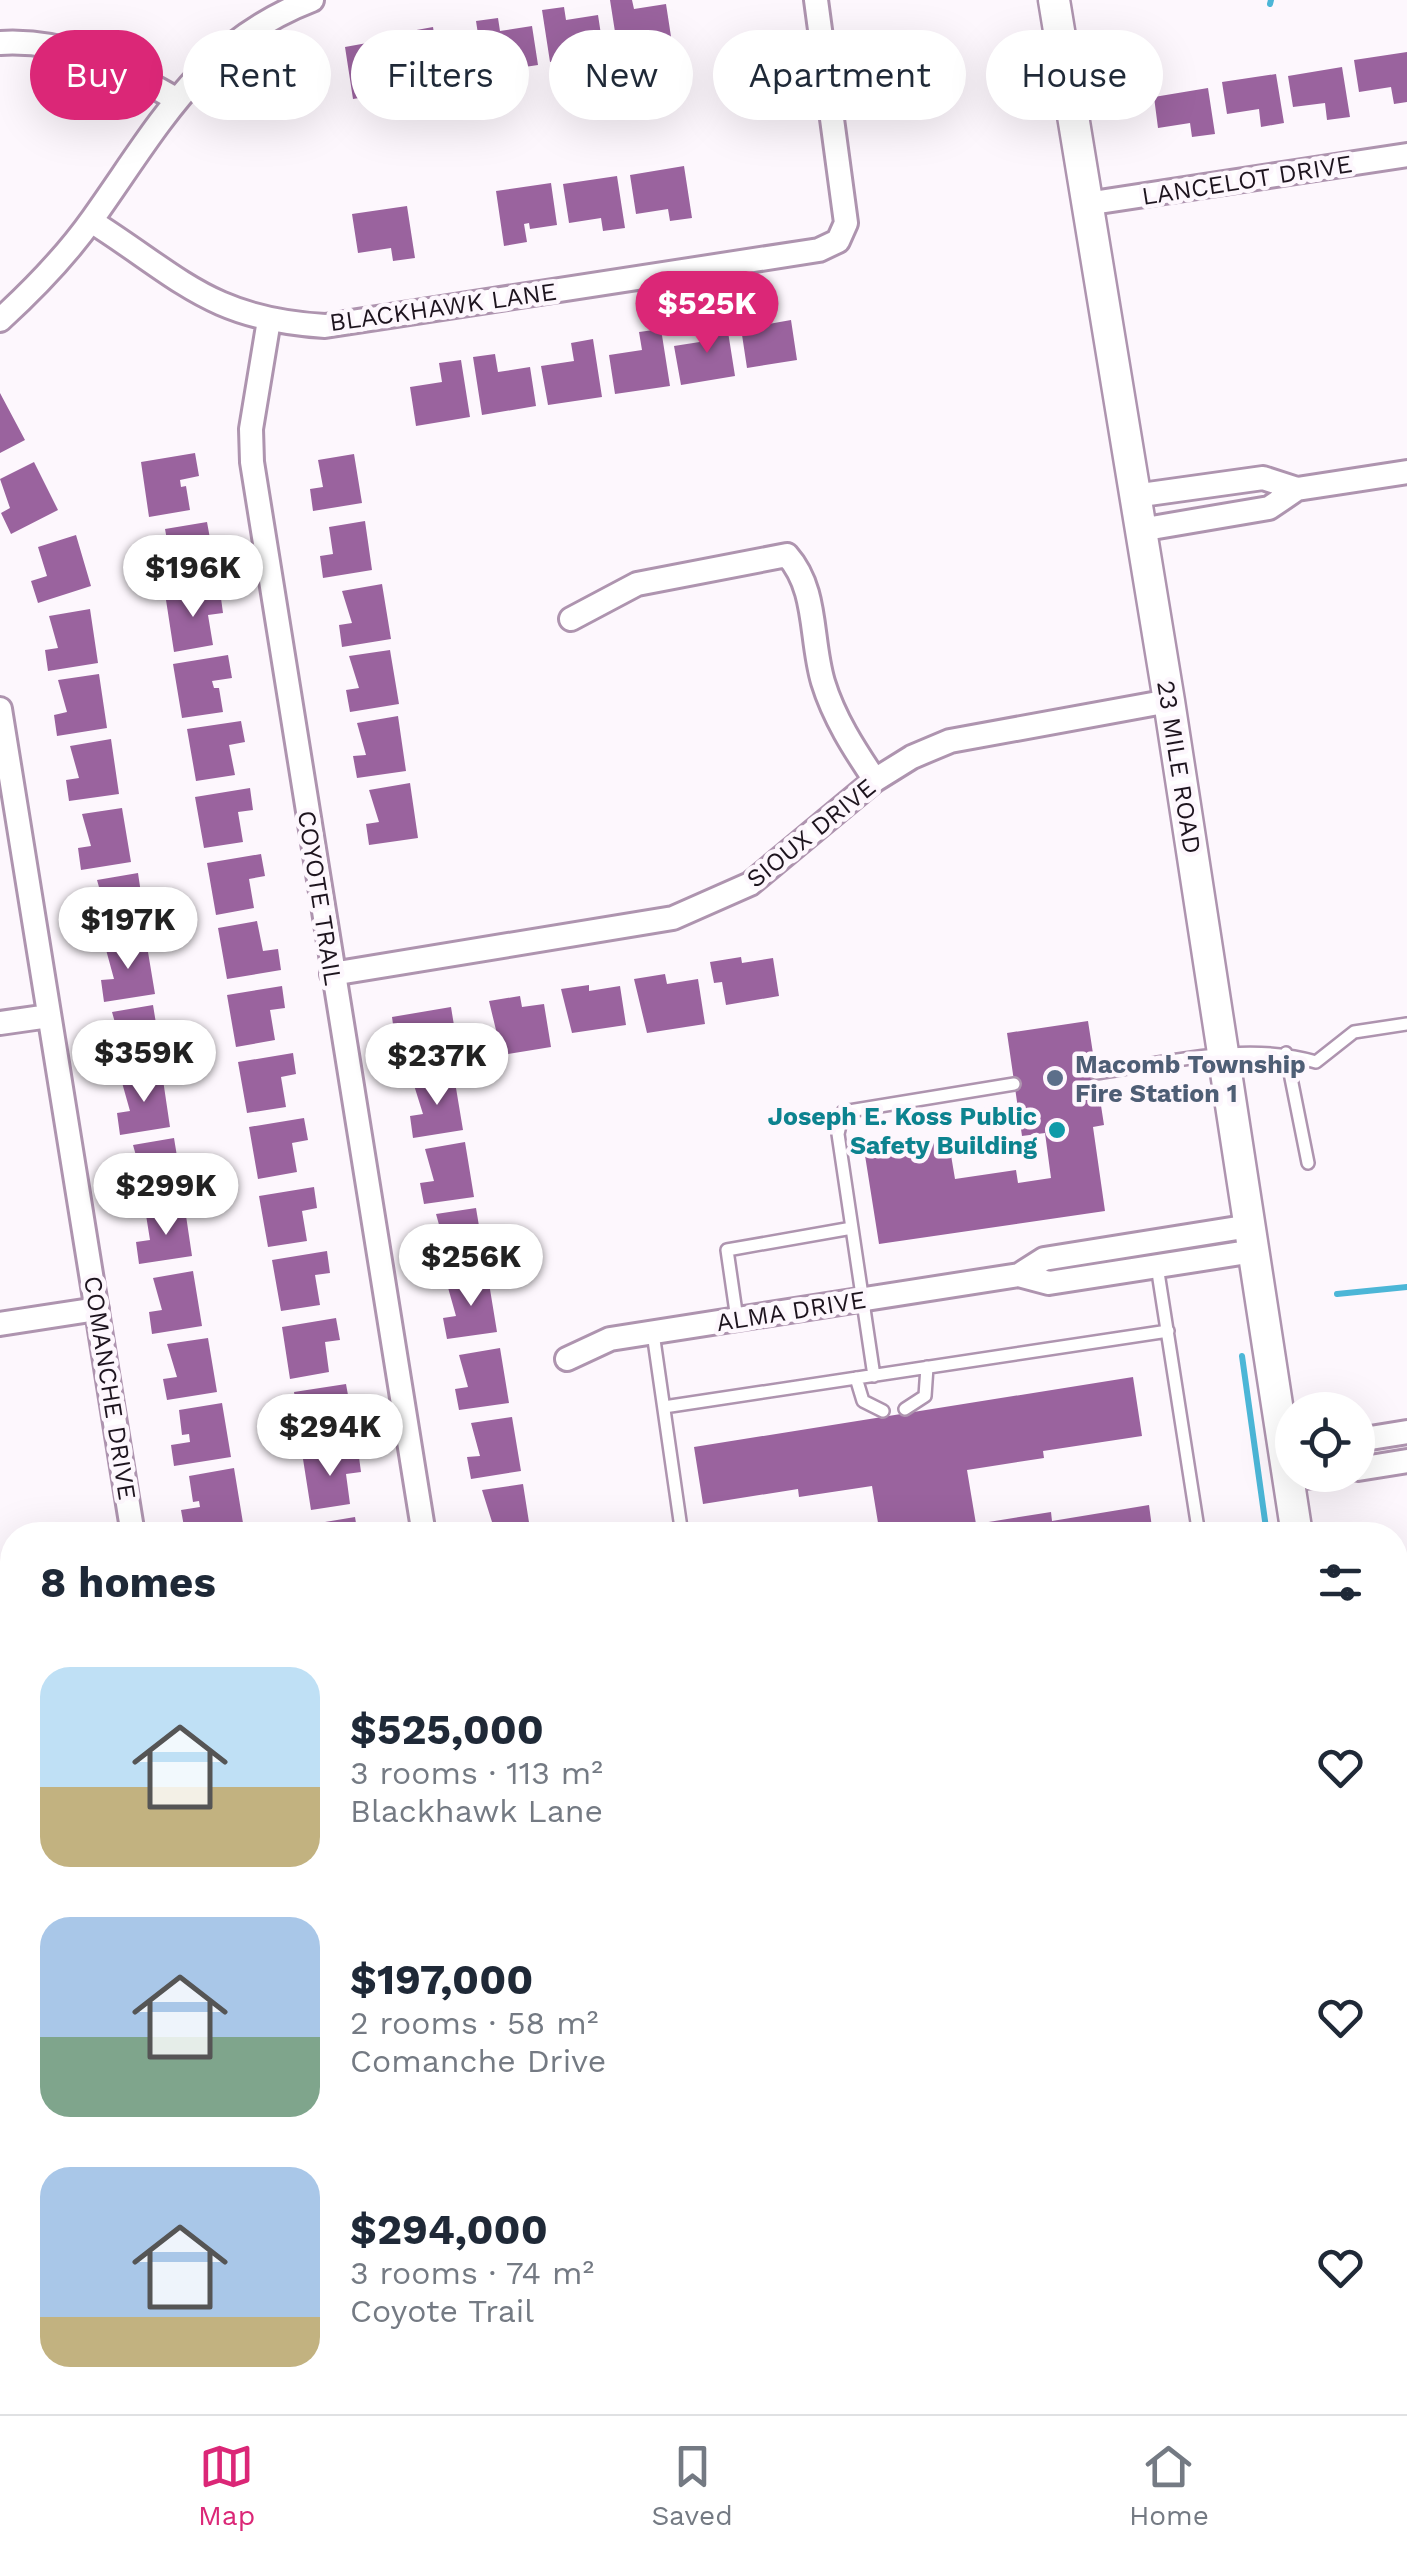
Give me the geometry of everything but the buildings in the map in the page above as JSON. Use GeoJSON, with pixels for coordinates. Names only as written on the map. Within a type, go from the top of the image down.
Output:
{"type":"FeatureCollection","features":[{"type":"Feature","properties":{"kind":"main road","name":"23 MILE ROAD"},"geometry":{"type":"LineString","coordinates":[[1054,0],[1277,1392]]}},
{"type":"Feature","properties":{"kind":"main road","name":"23 MILE ROAD"},"geometry":{"type":"LineString","coordinates":[[1292,1492],[1295,1522]]}},
{"type":"Feature","properties":{"kind":"street"},"geometry":{"type":"LineString","coordinates":[[0,320],[56,264],[91,221],[174,98],[232,43],[312,0]]}},
{"type":"Feature","properties":{"kind":"street","name":"BLACKHAWK LANE"},"geometry":{"type":"LineString","coordinates":[[91,221],[185,288],[230,309],[269,320],[325,326],[819,250],[838,241],[846,222],[816,0]]}},
{"type":"Feature","properties":{"kind":"street"},"geometry":{"type":"LineString","coordinates":[[0,43],[32,42],[85,53],[174,98]]}},
{"type":"Feature","properties":{"kind":"street","name":"LANCELOT DRIVE"},"geometry":{"type":"LineString","coordinates":[[1086,204],[1407,154]]}},
{"type":"Feature","properties":{"kind":"street","name":"COYOTE TRAIL"},"geometry":{"type":"LineString","coordinates":[[269,320],[251,429],[252,462],[422,1522]]}},
{"type":"Feature","properties":{"kind":"street"},"geometry":{"type":"LineString","coordinates":[[1140,530],[1269,508],[1298,489],[1407,472]]}},
{"type":"Feature","properties":{"kind":"street"},"geometry":{"type":"LineString","coordinates":[[1134,496],[1262,478],[1298,489]]}},
{"type":"Feature","properties":{"kind":"street"},"geometry":{"type":"LineString","coordinates":[[572,618],[637,584],[786,554],[804,574],[829,698],[842,730],[875,780]]}},
{"type":"Feature","properties":{"kind":"street","name":"SIOUX DRIVE"},"geometry":{"type":"LineString","coordinates":[[332,974],[673,918],[700,910],[750,884],[875,780],[912,757],[950,742],[1168,701]]}},
{"type":"Feature","properties":{"kind":"street","name":"COMANCHE DRIVE"},"geometry":{"type":"LineString","coordinates":[[0,708],[131,1522]]}},
{"type":"Feature","properties":{"kind":"street"},"geometry":{"type":"LineString","coordinates":[[0,1024],[49,1016]]}},
{"type":"Feature","properties":{"kind":"street","name":"ALMA DRIVE"},"geometry":{"type":"LineString","coordinates":[[567,1359],[610,1340],[1019,1275],[1044,1258],[1142,1243],[1252,1238]]}},
{"type":"Feature","properties":{"kind":"street","name":"ALMA DRIVE"},"geometry":{"type":"LineString","coordinates":[[1019,1275],[1049,1284],[1151,1267],[1252,1238]]}},
{"type":"Feature","properties":{"kind":"street"},"geometry":{"type":"LineString","coordinates":[[0,1324],[97,1309]]}},
{"type":"Feature","properties":{"kind":"street"},"geometry":{"type":"LineString","coordinates":[[1375,1437],[1407,1432]]}},
{"type":"Feature","properties":{"kind":"street"},"geometry":{"type":"LineString","coordinates":[[1375,1467],[1407,1461]]}},
{"type":"Feature","properties":{"kind":"lane"},"geometry":{"type":"LineString","coordinates":[[1096,1073],[1286,1052],[1316,1062],[1354,1032],[1407,1024]]}},
{"type":"Feature","properties":{"kind":"lane"},"geometry":{"type":"LineString","coordinates":[[1286,1052],[1308,1163]]}},
{"type":"Feature","properties":{"kind":"lane"},"geometry":{"type":"LineString","coordinates":[[874,1376],[838,1134],[844,1112],[1014,1084]]}},
{"type":"Feature","properties":{"kind":"lane"},"geometry":{"type":"LineString","coordinates":[[737,1320],[726,1250],[852,1228]]}},
{"type":"Feature","properties":{"kind":"lane"},"geometry":{"type":"LineString","coordinates":[[1142,1243],[1168,1331],[1197,1522]]}},
{"type":"Feature","properties":{"kind":"lane"},"geometry":{"type":"LineString","coordinates":[[664,1407],[1168,1331]]}},
{"type":"Feature","properties":{"kind":"lane"},"geometry":{"type":"LineString","coordinates":[[654,1332],[680,1522]]}},
{"type":"Feature","properties":{"kind":"lane"},"geometry":{"type":"LineString","coordinates":[[905,1409],[925,1396],[927,1367]]}},
{"type":"Feature","properties":{"kind":"lane"},"geometry":{"type":"LineString","coordinates":[[856,1378],[864,1401],[874,1410],[882,1411]]}},
{"type":"Feature","properties":{"kind":"waterway"},"geometry":{"type":"LineString","coordinates":[[1270,4],[1271,0]]}},
{"type":"Feature","properties":{"kind":"waterway"},"geometry":{"type":"LineString","coordinates":[[1337,1294],[1407,1287]]}},
{"type":"Feature","properties":{"kind":"waterway"},"geometry":{"type":"LineString","coordinates":[[1242,1356],[1265,1522]]}},
{"type":"Feature","properties":{"kind":"place","name":"Macomb Township Fire Station 1"},"geometry":{"type":"Point","coordinates":[1055,1078]}},
{"type":"Feature","properties":{"kind":"place","name":"Joseph E. Koss Public Safety Building"},"geometry":{"type":"Point","coordinates":[1057,1130]}}]}
